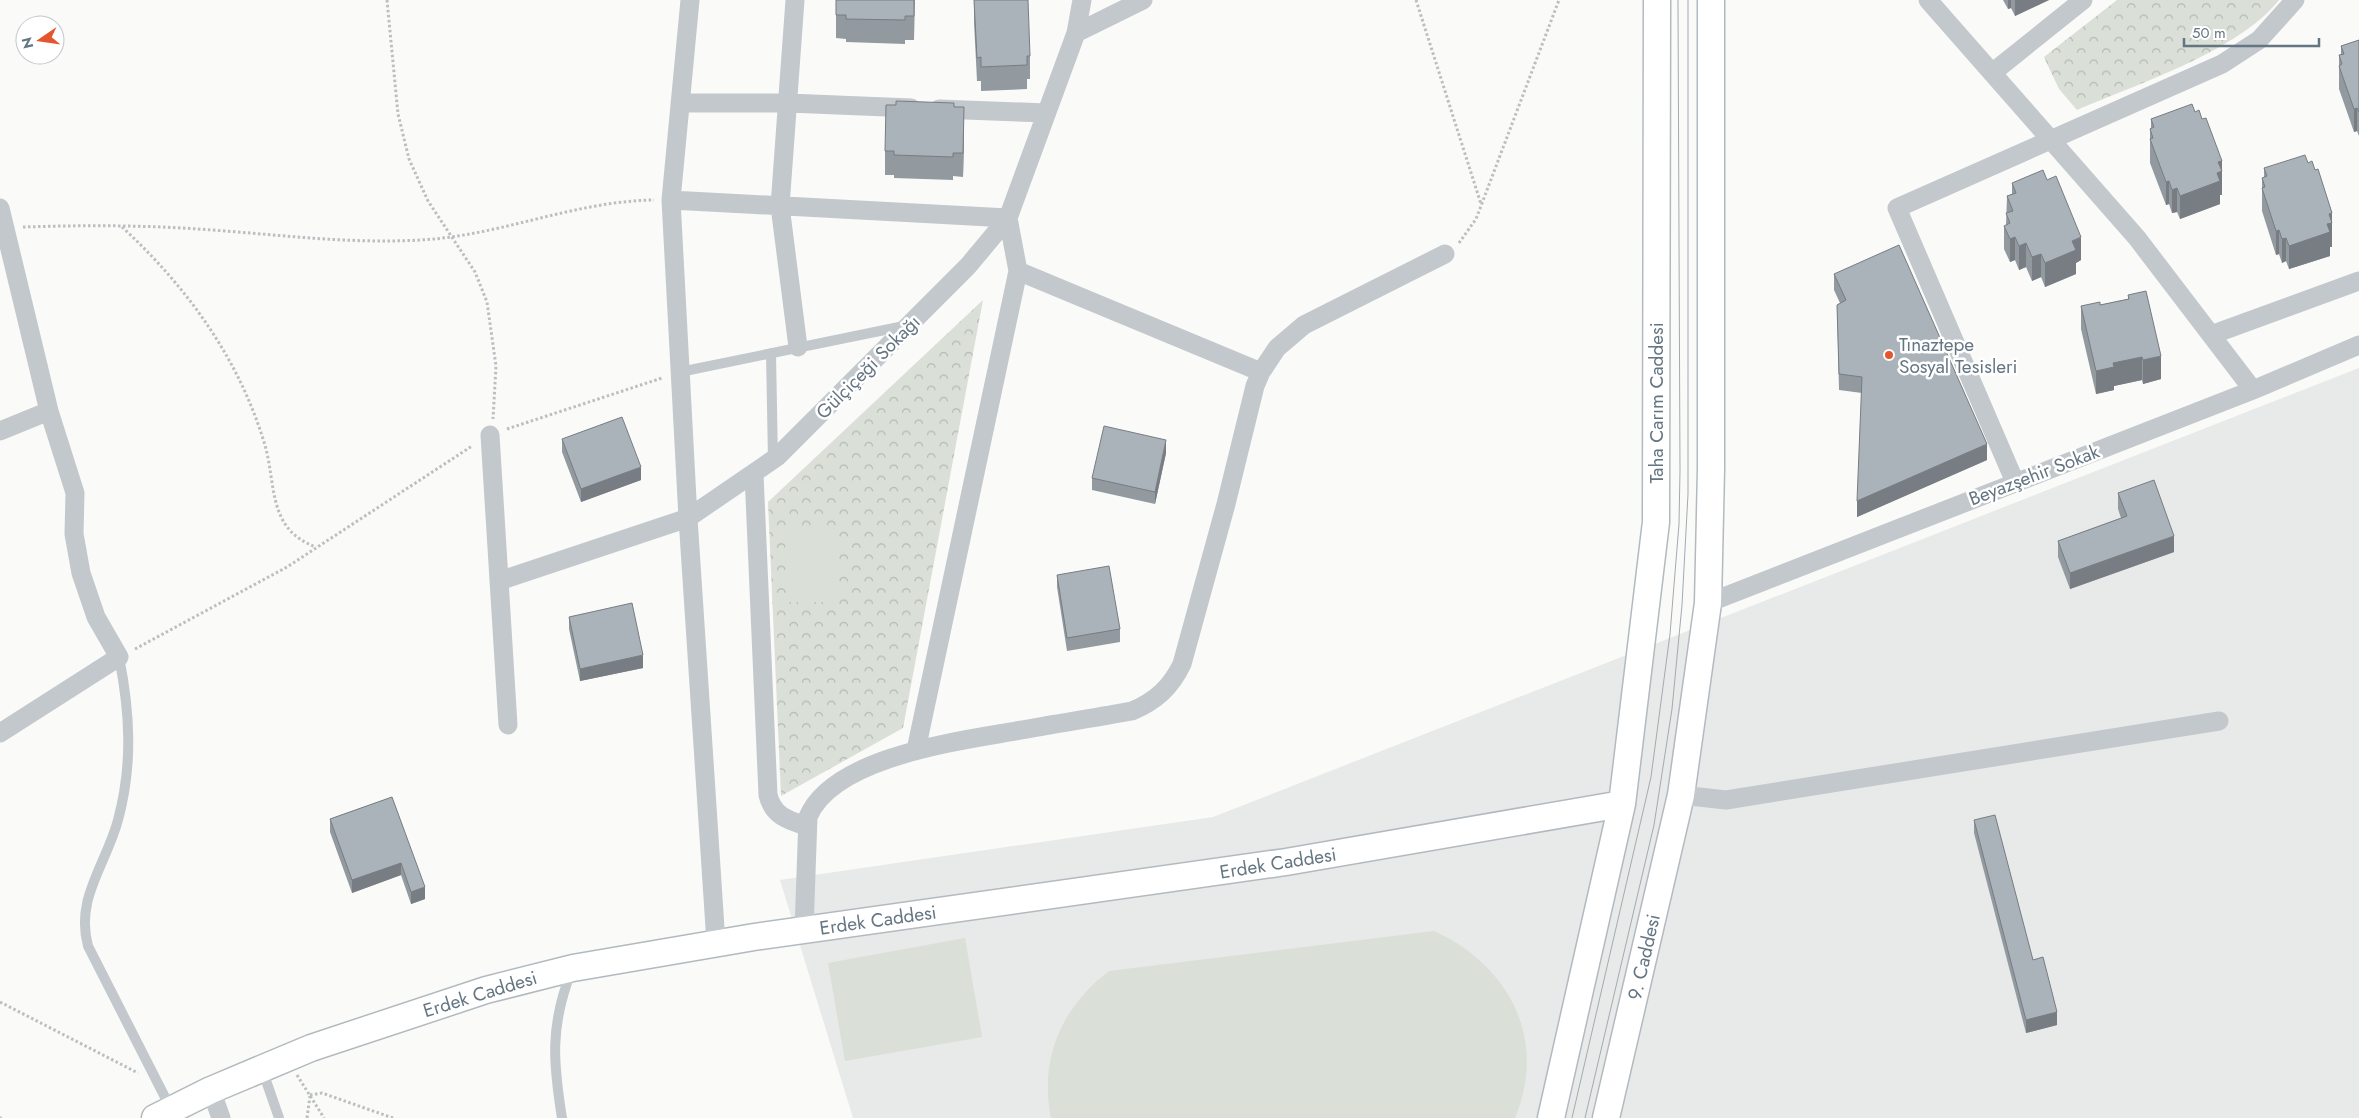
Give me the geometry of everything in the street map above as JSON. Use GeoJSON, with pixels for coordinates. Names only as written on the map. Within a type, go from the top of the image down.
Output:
{"type":"FeatureCollection","features":[{"type":"Feature","properties":{"kind":"main road","name":"Taha Carım Caddesi"},"geometry":{"type":"LineString","coordinates":[[1622,804],[1656,522],[1657,0]]}},
{"type":"Feature","properties":{"kind":"main road"},"geometry":{"type":"LineString","coordinates":[[1681,795],[1708,603],[1711,469],[1711,0]]}},
{"type":"Feature","properties":{"kind":"main road","name":"9. Caddesi"},"geometry":{"type":"LineString","coordinates":[[1606,1118],[1681,795]]}},
{"type":"Feature","properties":{"kind":"main road","name":"Erdek Caddesi"},"geometry":{"type":"LineString","coordinates":[[163,1114],[262,1067],[347,1035],[452,1001],[573,968],[804,930],[1286,862],[1622,804]]}},
{"type":"Feature","properties":{"kind":"main road"},"geometry":{"type":"LineString","coordinates":[[1551,1118],[1622,804]]}},
{"type":"Feature","properties":{"kind":"street"},"geometry":{"type":"LineString","coordinates":[[690,0],[671,200],[688,518],[716,944]]}},
{"type":"Feature","properties":{"kind":"street"},"geometry":{"type":"LineString","coordinates":[[795,0],[780,206],[798,348]]}},
{"type":"Feature","properties":{"kind":"street","name":"Gülçiçeği Sokağı"},"geometry":{"type":"LineString","coordinates":[[499,581],[688,518],[773,461],[968,266],[1008,218],[1076,33],[1082,0]]}},
{"type":"Feature","properties":{"kind":"street"},"geometry":{"type":"LineString","coordinates":[[1076,33],[1143,0]]}},
{"type":"Feature","properties":{"kind":"street"},"geometry":{"type":"LineString","coordinates":[[1928,0],[2049,141],[2137,238],[2253,390]]}},
{"type":"Feature","properties":{"kind":"street"},"geometry":{"type":"LineString","coordinates":[[1992,73],[2083,0]]}},
{"type":"Feature","properties":{"kind":"street"},"geometry":{"type":"LineString","coordinates":[[2015,482],[1897,208],[2222,64],[2259,40],[2295,0]]}},
{"type":"Feature","properties":{"kind":"street"},"geometry":{"type":"LineString","coordinates":[[680,103],[788,103],[1046,113]]}},
{"type":"Feature","properties":{"kind":"street"},"geometry":{"type":"LineString","coordinates":[[671,200],[1008,218],[1018,271],[916,750]]}},
{"type":"Feature","properties":{"kind":"street"},"geometry":{"type":"LineString","coordinates":[[0,208],[49,411],[75,494],[74,534],[81,574],[96,617],[119,657],[0,733]]}},
{"type":"Feature","properties":{"kind":"street"},"geometry":{"type":"LineString","coordinates":[[804,930],[806,826],[812,809],[829,790],[872,766],[916,750],[1132,711],[1154,700],[1171,684],[1182,664],[1226,504],[1255,386],[1261,372],[1278,348],[1304,325],[1445,254]]}},
{"type":"Feature","properties":{"kind":"street"},"geometry":{"type":"LineString","coordinates":[[1018,271],[1261,372]]}},
{"type":"Feature","properties":{"kind":"street"},"geometry":{"type":"LineString","coordinates":[[2211,334],[2359,280]]}},
{"type":"Feature","properties":{"kind":"street","name":"Beyazşehir Sokak"},"geometry":{"type":"LineString","coordinates":[[1708,603],[2253,390],[2359,345]]}},
{"type":"Feature","properties":{"kind":"street"},"geometry":{"type":"LineString","coordinates":[[0,432],[49,411]]}},
{"type":"Feature","properties":{"kind":"street"},"geometry":{"type":"LineString","coordinates":[[490,435],[508,725]]}},
{"type":"Feature","properties":{"kind":"street"},"geometry":{"type":"LineString","coordinates":[[754,474],[768,795],[770,803],[778,814],[806,826]]}},
{"type":"Feature","properties":{"kind":"street"},"geometry":{"type":"LineString","coordinates":[[1681,795],[1726,800],[2219,721]]}},
{"type":"Feature","properties":{"kind":"street"},"geometry":{"type":"LineString","coordinates":[[211,1090],[221,1118]]}},
{"type":"Feature","properties":{"kind":"lane"},"geometry":{"type":"LineString","coordinates":[[680,372],[909,325]]}},
{"type":"Feature","properties":{"kind":"lane"},"geometry":{"type":"LineString","coordinates":[[770,353],[773,461]]}},
{"type":"Feature","properties":{"kind":"lane"},"geometry":{"type":"LineString","coordinates":[[119,657],[129,732],[127,774],[111,844],[86,902],[84,925],[88,946],[158,1083],[163,1114]]}},
{"type":"Feature","properties":{"kind":"lane"},"geometry":{"type":"LineString","coordinates":[[562,1118],[554,1074],[555,1034],[560,1004],[573,968]]}},
{"type":"Feature","properties":{"kind":"lane"},"geometry":{"type":"LineString","coordinates":[[262,1067],[279,1118]]}},
{"type":"Feature","properties":{"kind":"path"},"geometry":{"type":"LineString","coordinates":[[387,0],[398,114],[405,144],[428,201],[475,272],[491,317],[496,366],[495,406],[490,435]]}},
{"type":"Feature","properties":{"kind":"path"},"geometry":{"type":"LineString","coordinates":[[1416,0],[1481,205]]}},
{"type":"Feature","properties":{"kind":"path"},"geometry":{"type":"LineString","coordinates":[[1445,254],[1465,237],[1481,205],[1559,0]]}},
{"type":"Feature","properties":{"kind":"path"},"geometry":{"type":"LineString","coordinates":[[5,228],[121,226],[211,230],[350,241],[398,241],[452,238],[533,222],[588,207],[643,200],[671,200]]}},
{"type":"Feature","properties":{"kind":"path"},"geometry":{"type":"LineString","coordinates":[[121,226],[180,286],[214,333],[242,386],[265,442],[278,512],[288,530],[316,547]]}},
{"type":"Feature","properties":{"kind":"path"},"geometry":{"type":"LineString","coordinates":[[119,657],[287,566],[490,435],[680,372]]}},
{"type":"Feature","properties":{"kind":"path"},"geometry":{"type":"LineString","coordinates":[[0,1002],[158,1083]]}},
{"type":"Feature","properties":{"kind":"path"},"geometry":{"type":"LineString","coordinates":[[310,1095],[322,1093],[393,1118]]}},
{"type":"Feature","properties":{"kind":"path"},"geometry":{"type":"LineString","coordinates":[[307,1118],[310,1095]]}},
{"type":"Feature","properties":{"kind":"path"},"geometry":{"type":"LineString","coordinates":[[310,1095],[324,1118]]}},
{"type":"Feature","properties":{"kind":"shaded area"},"geometry":{"type":"Polygon","coordinates":[[[2359,368],[2359,1118],[853,1118],[780,880],[1213,817],[2359,368]]]}},
{"type":"Feature","properties":{"kind":"green space"},"geometry":{"type":"Polygon","coordinates":[[[2117,0],[2279,0],[2261,18],[2239,35],[2213,50],[2157,77],[2077,110],[2059,89],[2044,57],[2117,0]]]}},
{"type":"Feature","properties":{"kind":"green space"},"geometry":{"type":"Polygon","coordinates":[[[983,300],[903,728],[781,796],[768,502],[983,300]]]}},
{"type":"Feature","properties":{"kind":"green space"},"geometry":{"type":"Polygon","coordinates":[[[836,528],[836,602],[786,602],[785,529],[836,528]]]}},
{"type":"Feature","properties":{"kind":"green space"},"geometry":{"type":"Polygon","coordinates":[[[1434,931],[1460,946],[1483,963],[1501,984],[1515,1008],[1524,1033],[1527,1060],[1524,1089],[1515,1118],[1051,1118],[1048,1075],[1058,1036],[1078,1001],[1109,971],[1434,931]]]}},
{"type":"Feature","properties":{"kind":"green space"},"geometry":{"type":"Polygon","coordinates":[[[965,938],[982,1037],[845,1061],[828,963],[965,938]]]}},
{"type":"Feature","properties":{"kind":"building"},"geometry":{"type":"Polygon","coordinates":[[[836,0],[914,0],[914,16],[905,16],[905,20],[846,19],[846,15],[836,15],[836,0]]]}},
{"type":"Feature","properties":{"kind":"building"},"geometry":{"type":"Polygon","coordinates":[[[974,0],[1028,0],[1030,56],[1027,56],[1027,65],[981,67],[981,57],[977,58],[974,0]]]}},
{"type":"Feature","properties":{"kind":"building"},"geometry":{"type":"Polygon","coordinates":[[[2359,40],[2359,112],[2357,108],[2354,109],[2339,66],[2342,64],[2339,55],[2344,54],[2341,46],[2359,40]]]}},
{"type":"Feature","properties":{"kind":"building"},"geometry":{"type":"Polygon","coordinates":[[[896,101],[954,103],[954,107],[964,107],[963,153],[953,153],[953,157],[894,155],[894,151],[885,151],[886,105],[896,105],[896,101]]]}},
{"type":"Feature","properties":{"kind":"building"},"geometry":{"type":"Polygon","coordinates":[[[2192,104],[2195,112],[2199,110],[2202,119],[2206,118],[2222,161],[2218,162],[2222,171],[2217,173],[2220,181],[2180,196],[2177,188],[2172,190],[2169,181],[2166,182],[2150,139],[2153,138],[2150,129],[2154,127],[2151,119],[2192,104]]]}},
{"type":"Feature","properties":{"kind":"building"},"geometry":{"type":"Polygon","coordinates":[[[2305,155],[2308,163],[2312,161],[2315,170],[2318,169],[2332,213],[2329,214],[2332,223],[2327,224],[2330,232],[2289,246],[2286,238],[2282,239],[2279,230],[2276,231],[2262,188],[2265,187],[2262,178],[2267,176],[2264,168],[2305,155]]]}},
{"type":"Feature","properties":{"kind":"building"},"geometry":{"type":"Polygon","coordinates":[[[2043,170],[2047,180],[2056,176],[2081,237],[2072,241],[2076,250],[2045,263],[2041,254],[2032,257],[2026,243],[2019,246],[2015,237],[2010,239],[2004,226],[2010,223],[2006,213],[2013,211],[2007,196],[2016,193],[2012,183],[2043,170]]]}},
{"type":"Feature","properties":{"kind":"building","name":"Tınaztepe Sosyal Tesisleri"},"geometry":{"type":"Polygon","coordinates":[[[1899,245],[1987,444],[1857,501],[1862,377],[1839,374],[1837,305],[1846,300],[1834,274],[1899,245]]]}},
{"type":"Feature","properties":{"kind":"building"},"geometry":{"type":"Polygon","coordinates":[[[2146,291],[2161,356],[2143,360],[2142,357],[2113,363],[2114,367],[2096,371],[2081,306],[2100,302],[2100,305],[2129,299],[2128,295],[2146,291]]]}},
{"type":"Feature","properties":{"kind":"building"},"geometry":{"type":"Polygon","coordinates":[[[622,417],[641,467],[581,489],[562,439],[622,417]]]}},
{"type":"Feature","properties":{"kind":"building"},"geometry":{"type":"Polygon","coordinates":[[[1104,426],[1166,440],[1155,492],[1092,478],[1104,426]]]}},
{"type":"Feature","properties":{"kind":"building"},"geometry":{"type":"Polygon","coordinates":[[[2154,480],[2174,536],[2070,573],[2058,541],[2127,516],[2118,493],[2154,480]]]}},
{"type":"Feature","properties":{"kind":"building"},"geometry":{"type":"Polygon","coordinates":[[[1109,566],[1120,629],[1067,638],[1057,575],[1109,566]]]}},
{"type":"Feature","properties":{"kind":"building"},"geometry":{"type":"Polygon","coordinates":[[[632,603],[643,655],[580,669],[569,617],[632,603]]]}},
{"type":"Feature","properties":{"kind":"building"},"geometry":{"type":"Polygon","coordinates":[[[392,797],[425,887],[411,892],[401,863],[352,880],[330,819],[392,797]]]}},
{"type":"Feature","properties":{"kind":"building"},"geometry":{"type":"Polygon","coordinates":[[[1995,815],[2033,960],[2043,957],[2057,1012],[2026,1020],[1974,820],[1995,815]]]}},
{"type":"Feature","properties":{"kind":"tram line"},"geometry":{"type":"LineString","coordinates":[[1572,1118],[1651,777],[1670,634],[1679,524],[1680,471],[1678,0]]}},
{"type":"Feature","properties":{"kind":"tram line"},"geometry":{"type":"LineString","coordinates":[[1585,1118],[1654,825],[1672,709],[1682,605],[1688,494],[1688,0]]}},
{"type":"Feature","properties":{"kind":"place","name":"Tınaztepe Sosyal Tesisleri"},"geometry":{"type":"Point","coordinates":[1889,355]}}]}
